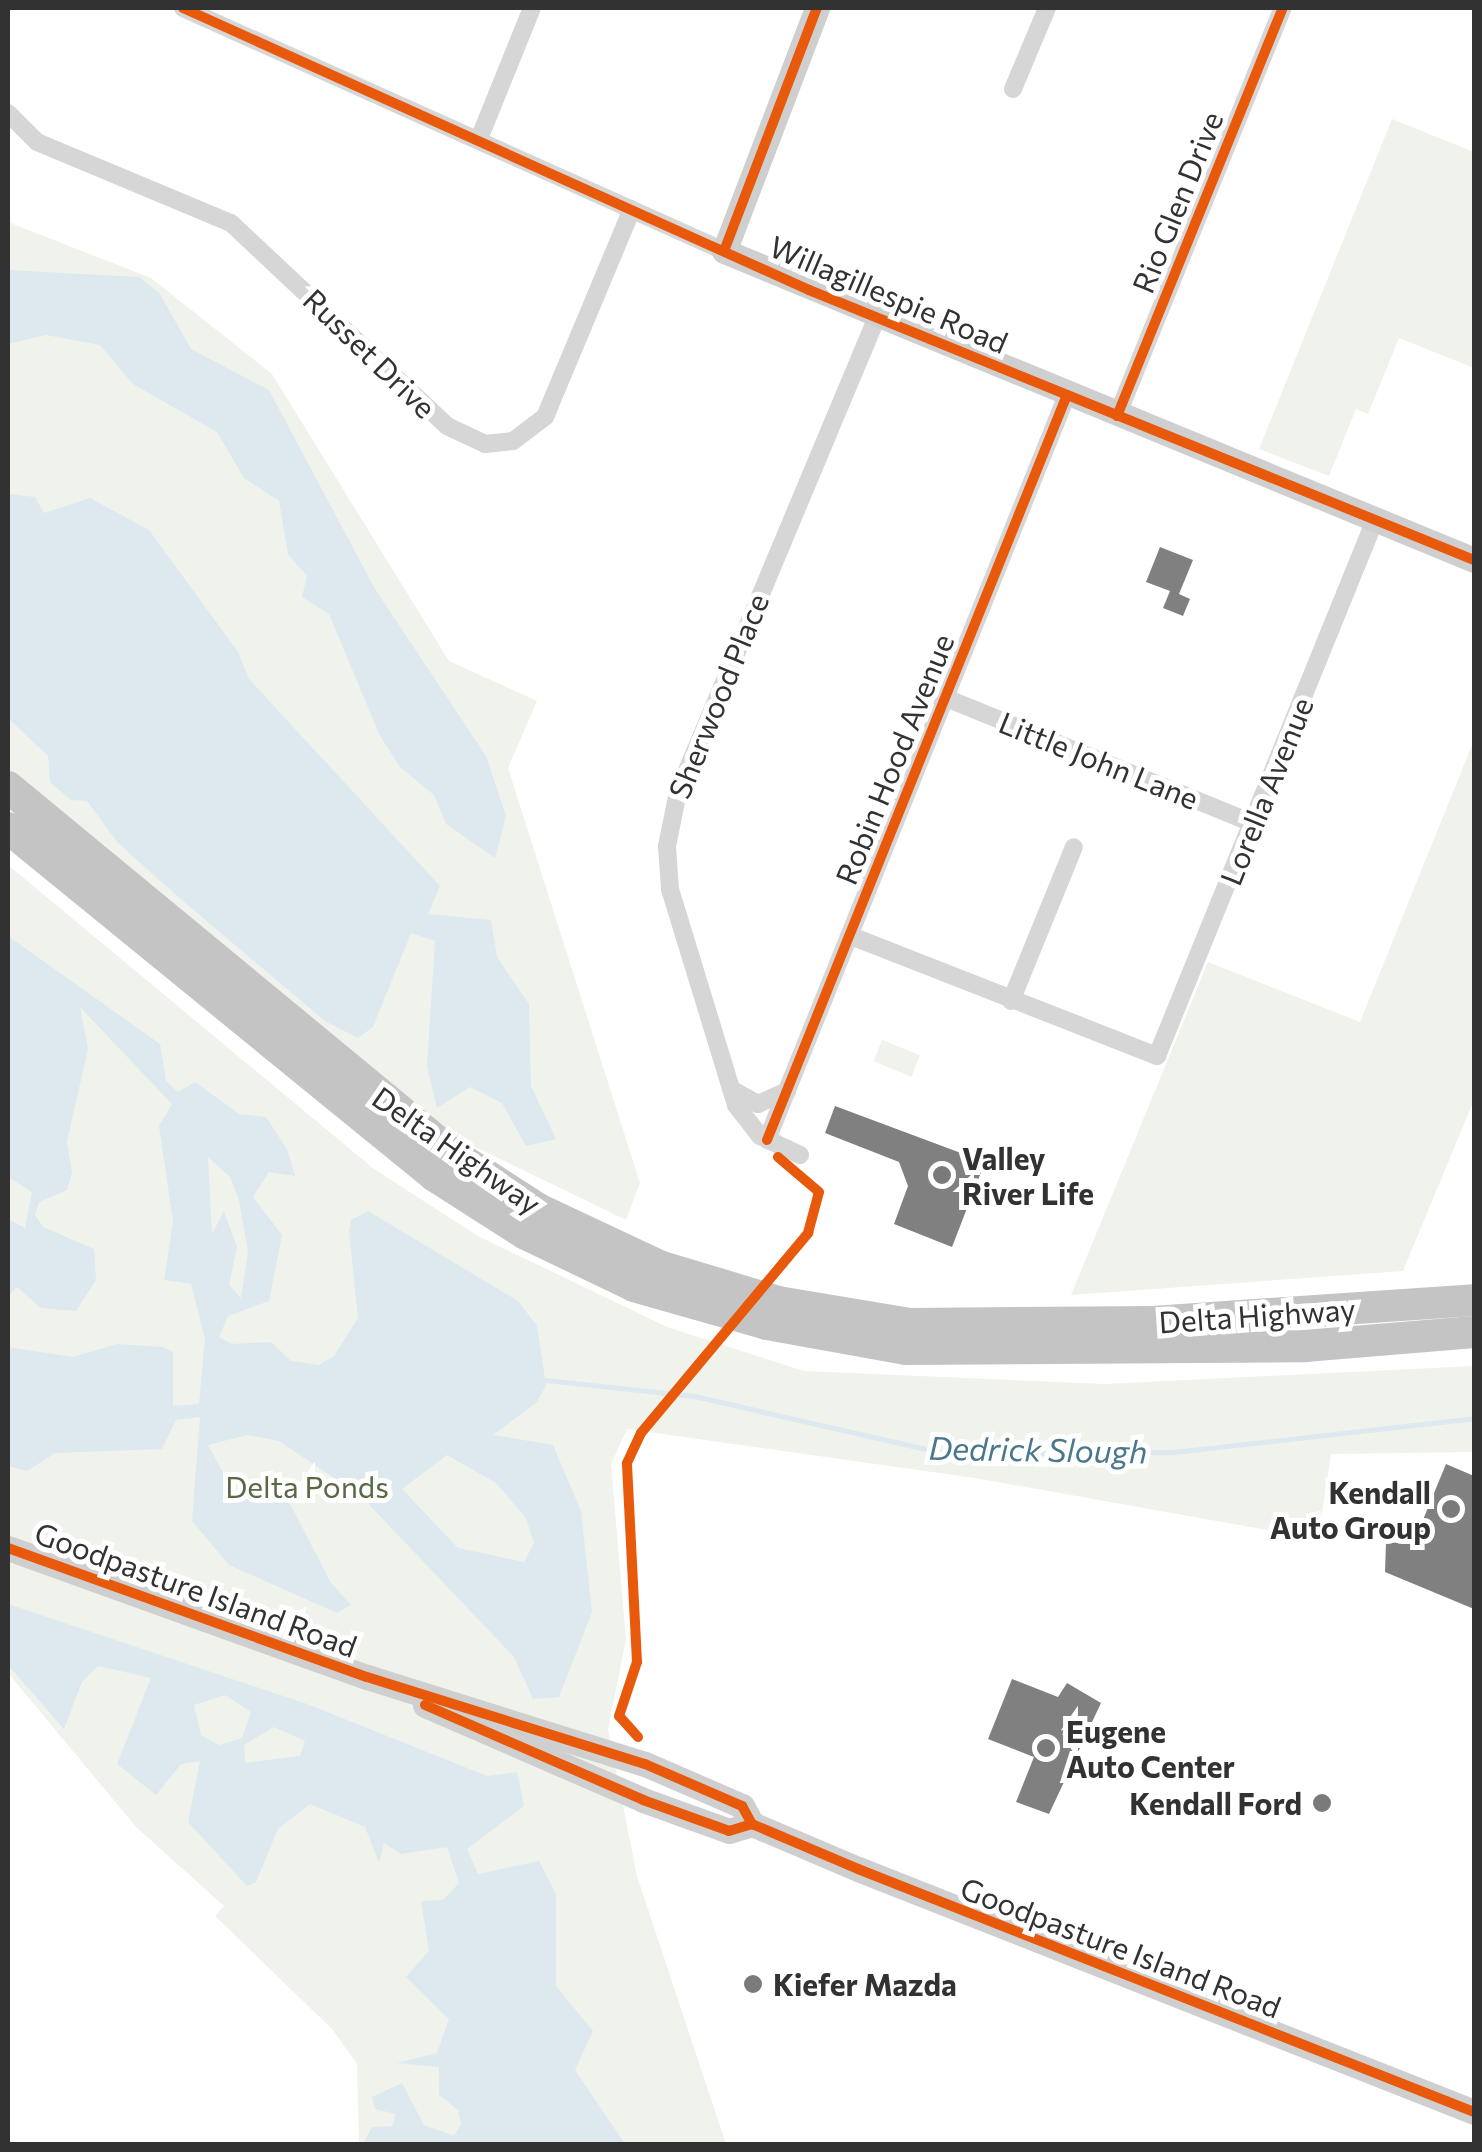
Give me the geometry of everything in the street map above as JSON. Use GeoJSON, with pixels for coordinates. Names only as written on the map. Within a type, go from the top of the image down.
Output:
{"type":"FeatureCollection","features":[{"type":"Feature","properties":{"kind":"highway","name":"Delta Highway"},"geometry":{"type":"LineString","coordinates":[[8,788],[450,1152],[566,1224],[660,1266],[796,1306],[910,1324],[1153,1322],[1474,1300]]}},
{"type":"Feature","properties":{"kind":"highway","name":"Delta Highway"},"geometry":{"type":"LineString","coordinates":[[8,828],[435,1176],[536,1240],[634,1286],[767,1324],[906,1349],[1305,1346],[1474,1332]]}},
{"type":"Feature","properties":{"kind":"highway"},"geometry":{"type":"LineString","coordinates":[[1305,1346],[1474,1342]]}},
{"type":"Feature","properties":{"kind":"main road"},"geometry":{"type":"LineString","coordinates":[[724,251],[817,8]]}},
{"type":"Feature","properties":{"kind":"main road","name":"Willagillespie Road"},"geometry":{"type":"LineString","coordinates":[[724,251],[1474,560]]}},
{"type":"Feature","properties":{"kind":"main road","name":"Goodpasture Island Road"},"geometry":{"type":"LineString","coordinates":[[8,1548],[367,1676],[643,1800],[729,1831],[752,1824],[1474,2112]]}},
{"type":"Feature","properties":{"kind":"street","name":"Willagillespie Road"},"geometry":{"type":"LineString","coordinates":[[183,8],[724,251]]}},
{"type":"Feature","properties":{"kind":"street"},"geometry":{"type":"LineString","coordinates":[[479,140],[532,8]]}},
{"type":"Feature","properties":{"kind":"street"},"geometry":{"type":"LineString","coordinates":[[1013,89],[1047,8]]}},
{"type":"Feature","properties":{"kind":"street","name":"Rio Glen Drive"},"geometry":{"type":"LineString","coordinates":[[1117,416],[1283,8]]}},
{"type":"Feature","properties":{"kind":"street","name":"Russet Drive"},"geometry":{"type":"LineString","coordinates":[[8,113],[37,142],[231,224],[447,426],[485,444],[523,437],[545,417],[632,209]]}},
{"type":"Feature","properties":{"kind":"street","name":"Sherwood Place"},"geometry":{"type":"LineString","coordinates":[[800,1155],[767,1140],[746,1121],[730,1088],[667,878],[670,821],[877,317]]}},
{"type":"Feature","properties":{"kind":"street","name":"Robin Hood Avenue"},"geometry":{"type":"LineString","coordinates":[[767,1140],[1067,395]]}},
{"type":"Feature","properties":{"kind":"street","name":"Lorella Avenue"},"geometry":{"type":"LineString","coordinates":[[1011,1001],[1153,1058],[1375,520]]}},
{"type":"Feature","properties":{"kind":"street","name":"Little John Lane"},"geometry":{"type":"LineString","coordinates":[[946,698],[1253,823]]}},
{"type":"Feature","properties":{"kind":"street"},"geometry":{"type":"LineString","coordinates":[[850,936],[1011,1001],[1074,847]]}},
{"type":"Feature","properties":{"kind":"street"},"geometry":{"type":"LineString","coordinates":[[730,1088],[758,1104],[788,1090]]}},
{"type":"Feature","properties":{"kind":"green space"},"geometry":{"type":"Polygon","coordinates":[[[1392,119],[1474,152],[1474,368],[1399,338],[1368,414],[1356,409],[1329,476],[1259,449],[1392,119]]]}},
{"type":"Feature","properties":{"kind":"green space"},"geometry":{"type":"Polygon","coordinates":[[[8,222],[151,278],[272,374],[449,661],[537,701],[508,768],[640,1183],[626,1220],[457,1138],[8,769],[8,222]]]}},
{"type":"Feature","properties":{"kind":"green space"},"geometry":{"type":"Polygon","coordinates":[[[1474,740],[1474,1100],[1403,1271],[1071,1295],[1208,962],[1360,1022],[1474,740]]]}},
{"type":"Feature","properties":{"kind":"green space","name":"Delta Ponds"},"geometry":{"type":"Polygon","coordinates":[[[8,865],[374,1169],[478,1236],[667,1327],[804,1371],[1105,1384],[1474,1366],[1474,1452],[1331,1454],[1318,1539],[975,1478],[627,1429],[611,1464],[626,1640],[608,1730],[637,1876],[726,2144],[359,2144],[357,2064],[332,2029],[215,1916],[224,1906],[136,1827],[8,1673],[8,865]]]}},
{"type":"Feature","properties":{"kind":"green space"},"geometry":{"type":"Polygon","coordinates":[[[882,1040],[920,1055],[911,1077],[873,1061],[882,1040]]]}},
{"type":"Feature","properties":{"kind":"shaded area"},"geometry":{"type":"Polygon","coordinates":[[[8,270],[139,277],[160,294],[191,349],[269,390],[375,589],[486,756],[506,816],[495,858],[446,824],[434,795],[400,767],[380,736],[329,614],[302,597],[307,576],[288,554],[279,501],[244,478],[217,432],[133,384],[100,345],[46,335],[8,344],[8,270]]]}},
{"type":"Feature","properties":{"kind":"shaded area"},"geometry":{"type":"Polygon","coordinates":[[[8,494],[35,497],[44,513],[90,498],[149,530],[238,652],[249,679],[440,886],[428,914],[491,920],[497,957],[529,1004],[531,1086],[556,1139],[526,1146],[502,1103],[470,1087],[437,1108],[427,1066],[435,941],[411,933],[373,1027],[358,1038],[325,1021],[183,901],[118,843],[87,801],[71,800],[50,782],[48,756],[8,718],[8,494]]]}},
{"type":"Feature","properties":{"kind":"shaded area"},"geometry":{"type":"Polygon","coordinates":[[[8,936],[160,1044],[166,1081],[178,1092],[195,1082],[239,1114],[266,1117],[287,1149],[295,1176],[269,1172],[253,1197],[282,1235],[269,1301],[228,1316],[219,1337],[232,1344],[271,1342],[291,1361],[319,1365],[334,1356],[358,1318],[349,1231],[351,1220],[368,1211],[518,1301],[537,1326],[546,1385],[537,1402],[493,1435],[553,1445],[581,1511],[592,1612],[559,1697],[533,1699],[514,1657],[361,1496],[279,1441],[247,1435],[208,1445],[233,1491],[267,1484],[287,1498],[331,1583],[351,1605],[337,1613],[229,1565],[192,1521],[200,1417],[176,1420],[162,1449],[55,1453],[27,1471],[8,1466],[8,1347],[73,1357],[117,1344],[163,1347],[173,1352],[173,1406],[199,1404],[205,1339],[191,1284],[164,1280],[173,1221],[159,1126],[172,1104],[80,1007],[88,1049],[67,1141],[72,1173],[67,1190],[39,1202],[35,1215],[43,1227],[94,1249],[96,1280],[76,1311],[41,1308],[17,1287],[8,1296],[8,1219],[25,1228],[32,1192],[8,1177],[8,936]],[[208,1157],[212,1234],[224,1211],[237,1247],[229,1285],[241,1298],[248,1251],[239,1200],[230,1177],[208,1157]],[[447,1455],[402,1489],[458,1548],[524,1562],[534,1543],[526,1518],[496,1483],[447,1455]]]}},
{"type":"Feature","properties":{"kind":"shaded area"},"geometry":{"type":"Polygon","coordinates":[[[8,1604],[307,1704],[487,1776],[517,1772],[524,1806],[467,1849],[478,1874],[539,1861],[556,1894],[556,1986],[593,2031],[575,2070],[625,2144],[363,2144],[372,2127],[392,2126],[396,2114],[375,2109],[372,2097],[402,2083],[424,2125],[454,2136],[461,2124],[458,2110],[439,2095],[439,2067],[397,2063],[437,2053],[449,2019],[406,1977],[429,1951],[421,1901],[443,1900],[459,1883],[447,1847],[401,1854],[384,1843],[379,1863],[365,1827],[310,1804],[278,1829],[256,1882],[247,1886],[188,1822],[200,1761],[181,1764],[156,1795],[117,1764],[151,1678],[98,1666],[82,1682],[64,1729],[8,1665],[8,1604]],[[225,1695],[194,1705],[201,1735],[219,1745],[242,1738],[251,1712],[225,1695]],[[274,1727],[244,1745],[245,1763],[300,1756],[305,1741],[274,1727]]]}},
{"type":"Feature","properties":{"kind":"building"},"geometry":{"type":"Polygon","coordinates":[[[1160,547],[1193,560],[1179,594],[1190,599],[1183,616],[1163,608],[1170,591],[1146,582],[1160,547]]]}},
{"type":"Feature","properties":{"kind":"building","name":"Valley River Life"},"geometry":{"type":"Polygon","coordinates":[[[835,1106],[985,1162],[952,1247],[894,1224],[908,1186],[899,1162],[825,1133],[835,1106]]]}},
{"type":"Feature","properties":{"kind":"building","name":"Kendall Auto Group"},"geometry":{"type":"Polygon","coordinates":[[[1446,1464],[1474,1476],[1474,1609],[1385,1572],[1386,1542],[1413,1544],[1446,1464]]]}},
{"type":"Feature","properties":{"kind":"building","name":"Eugene Auto Center"},"geometry":{"type":"Polygon","coordinates":[[[1012,1679],[1058,1697],[1067,1683],[1101,1703],[1049,1814],[1016,1802],[1034,1757],[988,1739],[1012,1679]]]}},
{"type":"Feature","properties":{"kind":"waterway","name":"Dedrick Slough"},"geometry":{"type":"LineString","coordinates":[[546,1380],[694,1396],[947,1454],[1173,1452],[1474,1418]]}},
{"type":"Feature","properties":{"kind":"cycle path"},"geometry":{"type":"LineString","coordinates":[[183,8],[809,290],[1474,560]]}},
{"type":"Feature","properties":{"kind":"cycle path"},"geometry":{"type":"LineString","coordinates":[[724,251],[817,8]]}},
{"type":"Feature","properties":{"kind":"cycle path"},"geometry":{"type":"LineString","coordinates":[[1117,416],[1283,8]]}},
{"type":"Feature","properties":{"kind":"cycle path"},"geometry":{"type":"LineString","coordinates":[[767,1140],[1067,395]]}},
{"type":"Feature","properties":{"kind":"cycle path"},"geometry":{"type":"LineString","coordinates":[[638,1737],[619,1716],[637,1662],[627,1463],[641,1433],[808,1233],[819,1192],[778,1157]]}},
{"type":"Feature","properties":{"kind":"cycle path"},"geometry":{"type":"LineString","coordinates":[[8,1548],[367,1677],[645,1764],[742,1806],[752,1824],[858,1869],[1474,2112]]}},
{"type":"Feature","properties":{"kind":"cycle path"},"geometry":{"type":"LineString","coordinates":[[425,1705],[643,1800],[729,1831],[752,1824]]}},
{"type":"Feature","properties":{"kind":"place","name":"Valley River Life"},"geometry":{"type":"Point","coordinates":[942,1175]}},
{"type":"Feature","properties":{"kind":"place","name":"Kendall Auto Group"},"geometry":{"type":"Point","coordinates":[1451,1509]}},
{"type":"Feature","properties":{"kind":"place","name":"Eugene Auto Center"},"geometry":{"type":"Point","coordinates":[1046,1748]}},
{"type":"Feature","properties":{"kind":"place","name":"Kendall Ford"},"geometry":{"type":"Point","coordinates":[1322,1803]}},
{"type":"Feature","properties":{"kind":"place","name":"Kiefer Mazda"},"geometry":{"type":"Point","coordinates":[753,1984]}}]}
